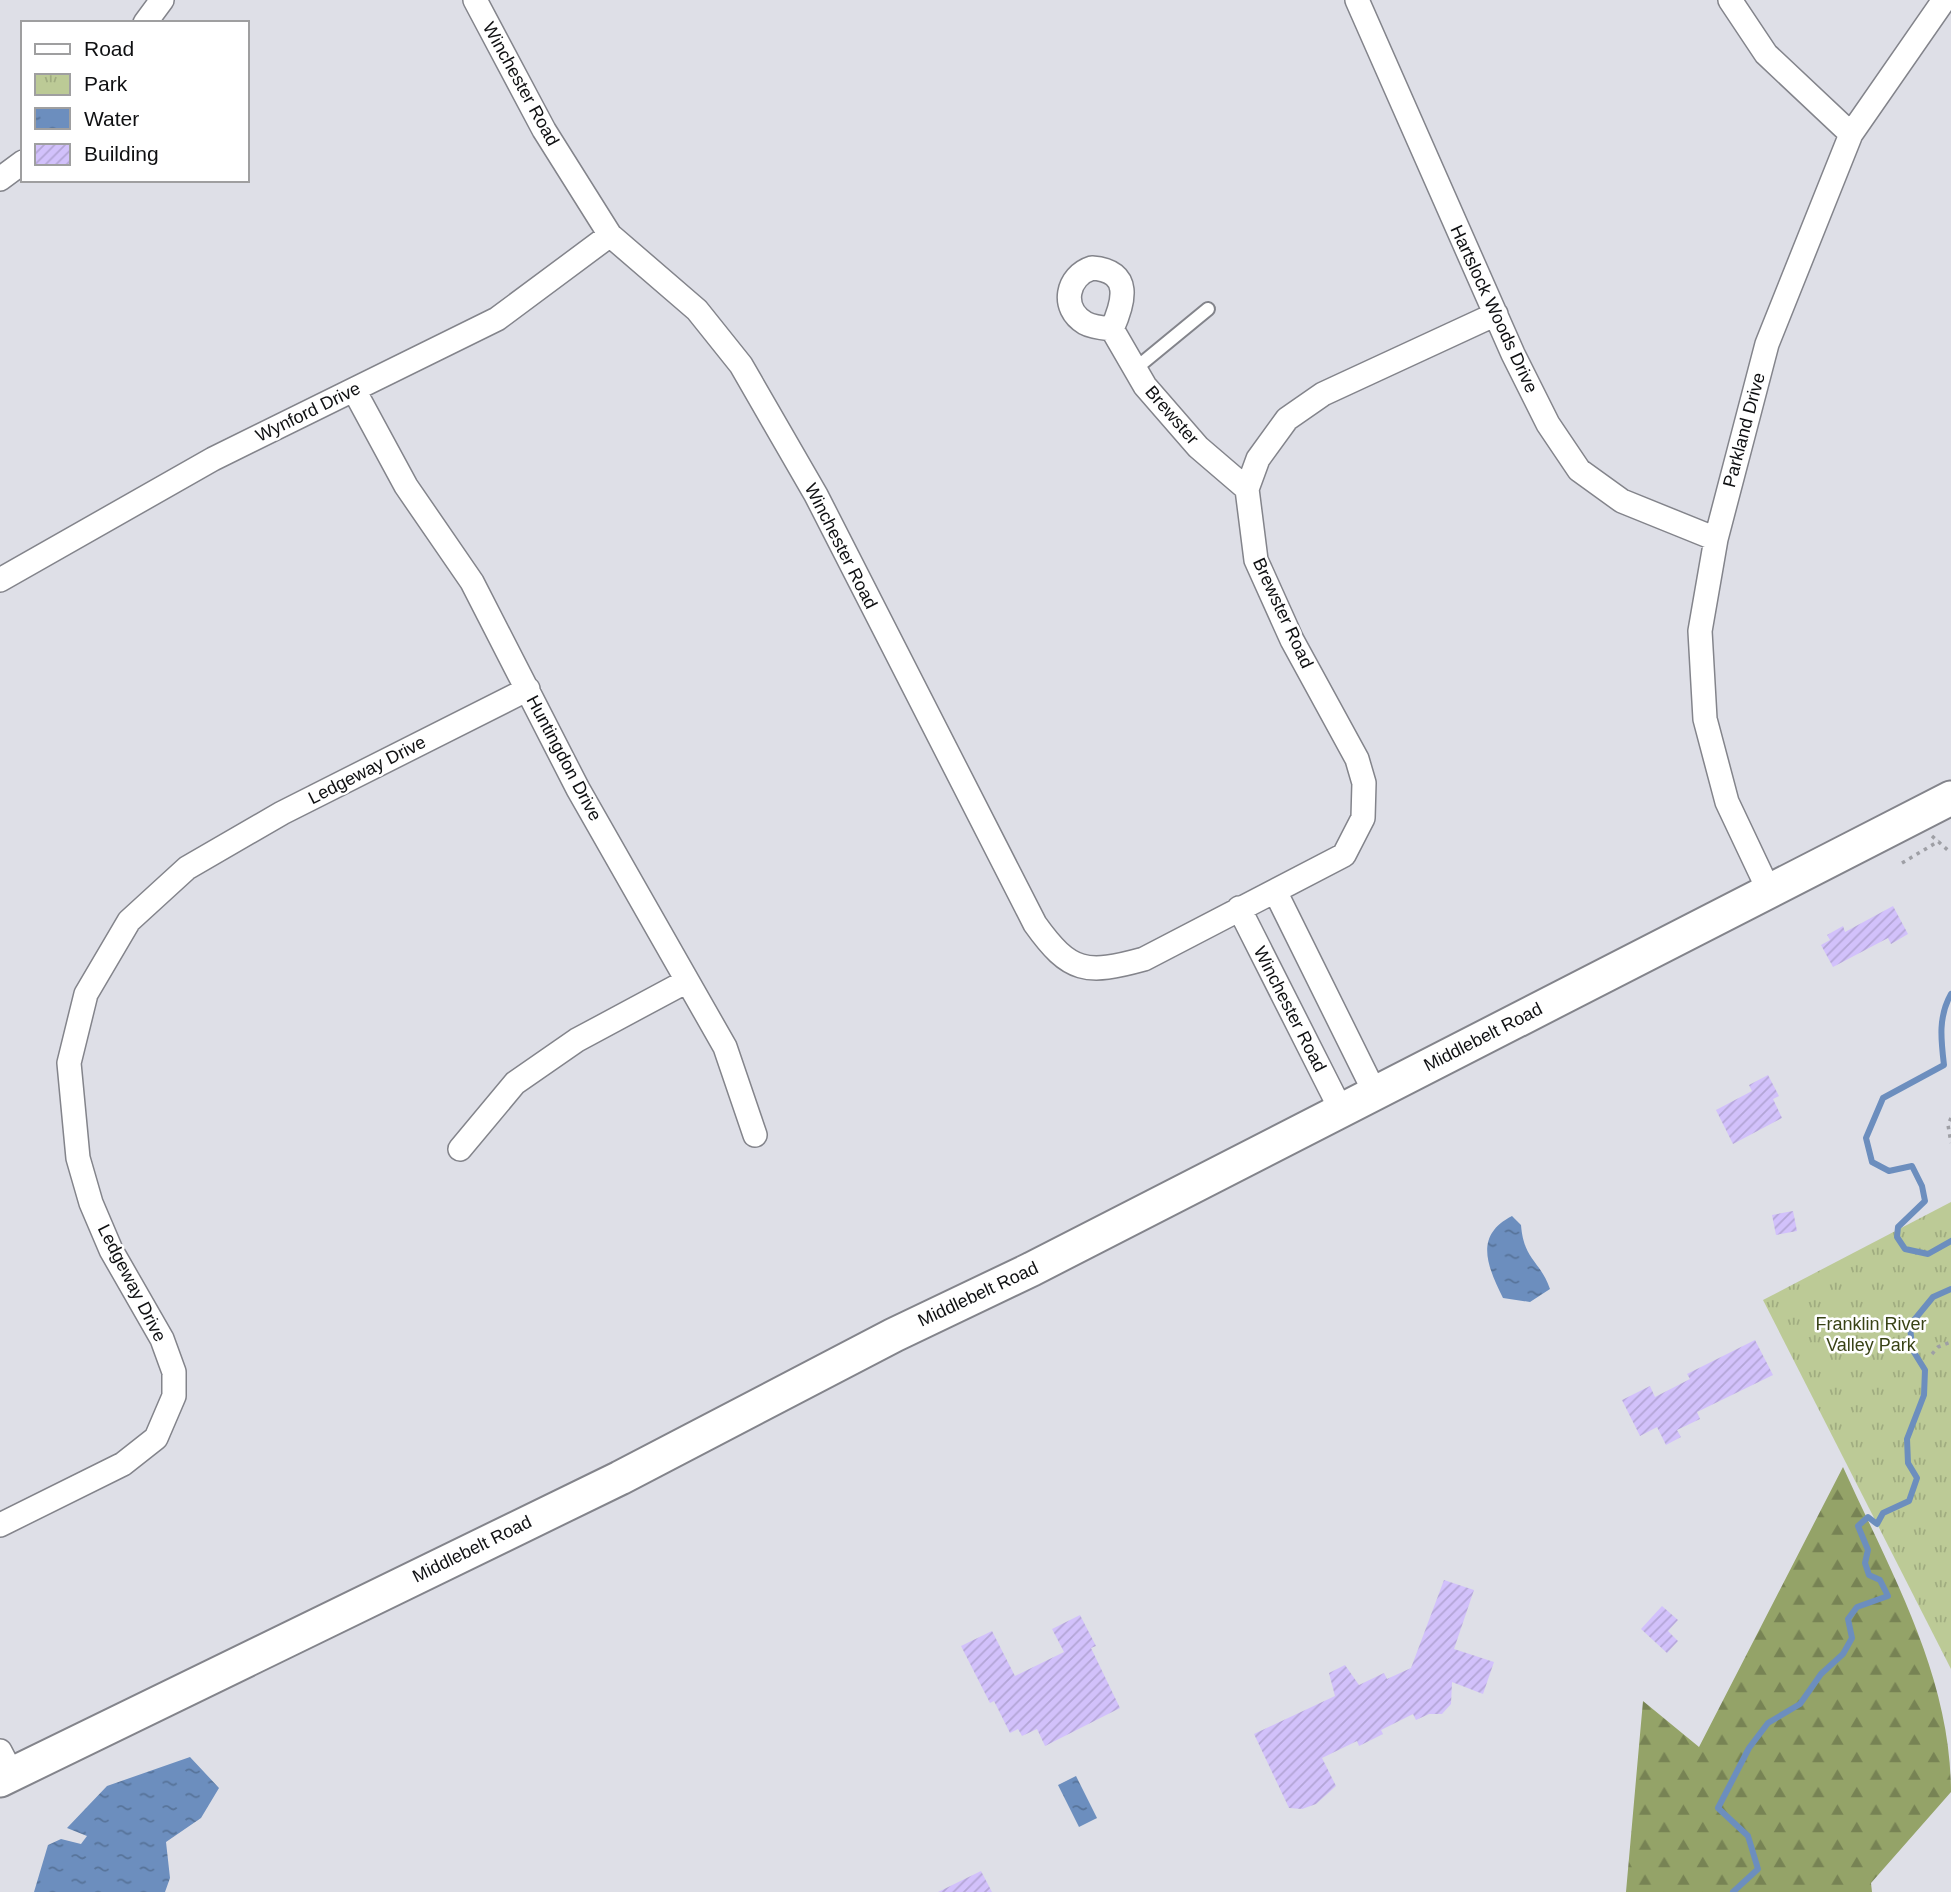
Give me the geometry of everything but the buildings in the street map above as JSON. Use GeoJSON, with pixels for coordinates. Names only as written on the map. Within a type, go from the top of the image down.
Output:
{"type":"FeatureCollection","features":[{"type":"Feature","properties":{"kind":"street"},"geometry":{"type":"LineString","coordinates":[[146,21],[162,0]]}},
{"type":"Feature","properties":{"kind":"street","name":"Winchester Road"},"geometry":{"type":"LineString","coordinates":[[475,0],[544,130],[610,235],[697,310],[741,365],[816,495],[1035,924],[1056,954],[1084,968],[1110,969],[1144,959],[1257,900],[1341,1110]]}},
{"type":"Feature","properties":{"kind":"street","name":"Hartslock Woods Drive"},"geometry":{"type":"LineString","coordinates":[[1357,0],[1496,314],[1548,424],[1579,470],[1636,508],[1716,539]]}},
{"type":"Feature","properties":{"kind":"street"},"geometry":{"type":"LineString","coordinates":[[1730,0],[1766,54],[1851,134]]}},
{"type":"Feature","properties":{"kind":"street","name":"Parkland Drive"},"geometry":{"type":"LineString","coordinates":[[1769,891],[1727,802],[1704,719],[1700,631],[1716,539],[1767,344],[1851,134],[1944,0]]}},
{"type":"Feature","properties":{"kind":"street"},"geometry":{"type":"LineString","coordinates":[[0,179],[21,163]]}},
{"type":"Feature","properties":{"kind":"street","name":"Wynford Drive"},"geometry":{"type":"LineString","coordinates":[[0,580],[213,459],[497,319],[610,235]]}},
{"type":"Feature","properties":{"kind":"street","name":"Brewster Road"},"geometry":{"type":"LineString","coordinates":[[1257,900],[1344,855],[1363,818],[1364,783],[1357,759],[1292,640],[1256,560],[1247,489],[1258,459],[1287,419],[1323,394],[1496,314]]}},
{"type":"Feature","properties":{"kind":"street","name":"Brewster"},"geometry":{"type":"LineString","coordinates":[[1112,329],[1145,386],[1198,447],[1247,489]]}},
{"type":"Feature","properties":{"kind":"street","name":"Huntingdon Drive"},"geometry":{"type":"LineString","coordinates":[[354,390],[406,486],[472,582],[578,789],[725,1047],[755,1135]]}},
{"type":"Feature","properties":{"kind":"street","name":"Ledgeway Drive"},"geometry":{"type":"LineString","coordinates":[[0,1525],[122,1464],[156,1438],[174,1396],[174,1372],[162,1339],[111,1250],[92,1203],[78,1158],[70,1077],[69,1063],[86,994],[129,921],[187,868],[210,854],[282,813],[528,689]]}},
{"type":"Feature","properties":{"kind":"street","name":"Middlebelt Road"},"geometry":{"type":"LineString","coordinates":[[4,1768],[620,1478],[894,1335],[1032,1269],[1951,798]]}},
{"type":"Feature","properties":{"kind":"street"},"geometry":{"type":"LineString","coordinates":[[1257,900],[1375,1093]]}},
{"type":"Feature","properties":{"kind":"street"},"geometry":{"type":"LineString","coordinates":[[460,1149],[515,1083],[577,1040],[687,981]]}},
{"type":"Feature","properties":{"kind":"lane"},"geometry":{"type":"LineString","coordinates":[[1135,369],[1208,309]]}},
{"type":"Feature","properties":{"kind":"path"},"geometry":{"type":"LineString","coordinates":[[1902,863],[1939,841]]}},
{"type":"Feature","properties":{"kind":"path"},"geometry":{"type":"LineString","coordinates":[[1951,1118],[1948,1125],[1951,1143]]}},
{"type":"Feature","properties":{"kind":"path"},"geometry":{"type":"LineString","coordinates":[[1932,1354],[1938,1347],[1951,1342]]}},
{"type":"Feature","properties":{"kind":"green space","name":"Franklin River Valley Park"},"geometry":{"type":"Polygon","coordinates":[[[1951,1202],[1951,1669],[1763,1300],[1951,1202]]]}},
{"type":"Feature","properties":{"kind":"green space"},"geometry":{"type":"Polygon","coordinates":[[[1843,1467],[1898,1585],[1929,1665],[1941,1706],[1951,1792],[1871,1883],[1872,1892],[1626,1892],[1643,1701],[1699,1747],[1843,1467]]]}},
{"type":"Feature","properties":{"kind":"water"},"geometry":{"type":"Polygon","coordinates":[[[1512,1216],[1521,1225],[1525,1246],[1550,1289],[1530,1302],[1503,1298],[1489,1264],[1487,1253],[1492,1233],[1512,1216]]]}},
{"type":"Feature","properties":{"kind":"water"},"geometry":{"type":"Polygon","coordinates":[[[190,1757],[219,1788],[201,1818],[166,1842],[170,1878],[165,1892],[34,1892],[48,1845],[61,1839],[81,1844],[87,1836],[67,1828],[107,1786],[190,1757]]]}},
{"type":"Feature","properties":{"kind":"water"},"geometry":{"type":"Polygon","coordinates":[[[1076,1776],[1097,1818],[1079,1827],[1058,1785],[1076,1776]]]}},
{"type":"Feature","properties":{"kind":"waterway"},"geometry":{"type":"LineString","coordinates":[[1951,994],[1942,1020],[1944,1065],[1883,1098],[1866,1138],[1872,1162],[1889,1171],[1912,1166],[1922,1186],[1925,1201],[1898,1227],[1897,1237],[1905,1249],[1928,1254],[1951,1241]]}},
{"type":"Feature","properties":{"kind":"waterway"},"geometry":{"type":"LineString","coordinates":[[1733,1892],[1758,1869],[1748,1836],[1718,1808],[1749,1748],[1768,1723],[1800,1704],[1821,1674],[1843,1654],[1852,1638],[1848,1619],[1857,1607],[1888,1596],[1880,1580],[1869,1575],[1865,1563],[1868,1550],[1858,1526],[1868,1517],[1877,1524],[1883,1513],[1909,1501],[1917,1478],[1908,1463],[1907,1439],[1924,1395],[1925,1370],[1912,1349],[1910,1325],[1933,1297],[1951,1289]]}}]}
